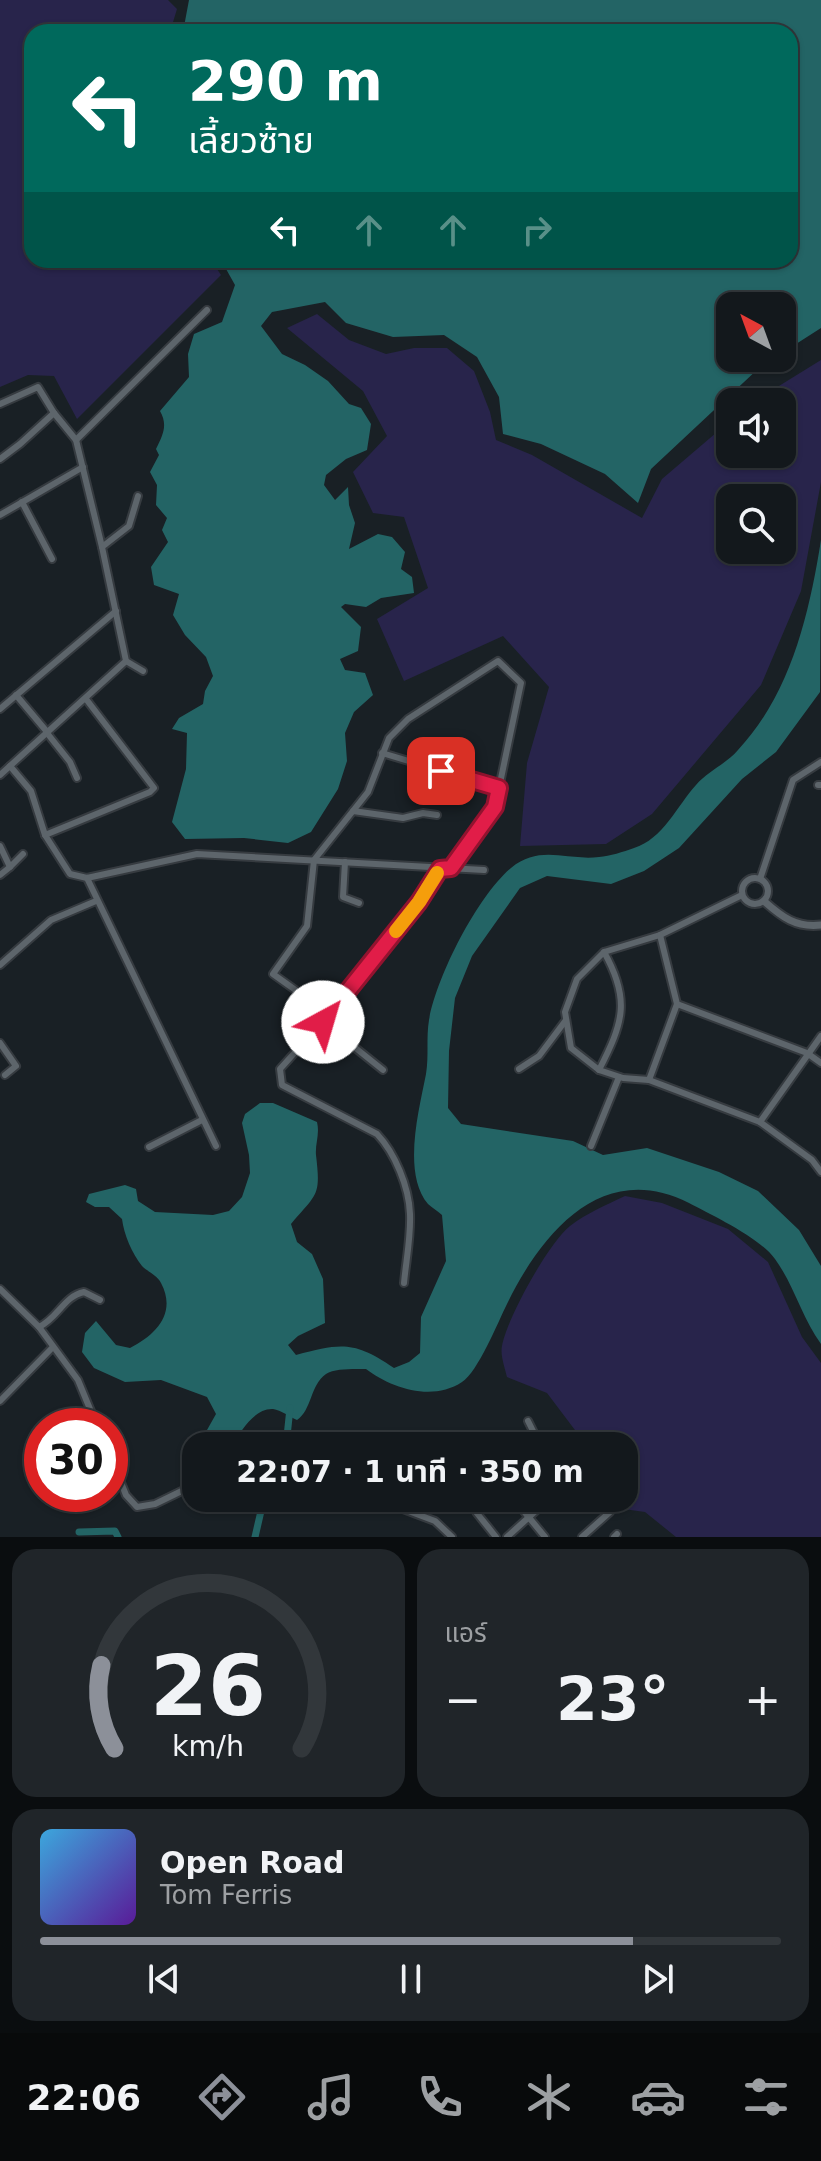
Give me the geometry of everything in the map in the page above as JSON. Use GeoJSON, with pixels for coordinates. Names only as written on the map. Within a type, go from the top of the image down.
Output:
{"type":"FeatureCollection","features":[{"type":"Feature","properties":{"kind":"street"},"geometry":{"type":"LineString","coordinates":[[76,440],[207,310]]}},
{"type":"Feature","properties":{"kind":"street"},"geometry":{"type":"LineString","coordinates":[[0,404],[38,387],[76,440],[126,661],[143,671]]}},
{"type":"Feature","properties":{"kind":"street"},"geometry":{"type":"LineString","coordinates":[[0,459],[54,413]]}},
{"type":"Feature","properties":{"kind":"street"},"geometry":{"type":"LineString","coordinates":[[0,515],[83,467]]}},
{"type":"Feature","properties":{"kind":"street"},"geometry":{"type":"LineString","coordinates":[[102,547],[129,526],[138,496]]}},
{"type":"Feature","properties":{"kind":"street"},"geometry":{"type":"LineString","coordinates":[[22,502],[52,559]]}},
{"type":"Feature","properties":{"kind":"street"},"geometry":{"type":"LineString","coordinates":[[0,709],[116,611]]}},
{"type":"Feature","properties":{"kind":"street"},"geometry":{"type":"LineString","coordinates":[[0,775],[126,661]]}},
{"type":"Feature","properties":{"kind":"street"},"geometry":{"type":"LineString","coordinates":[[329,1014],[273,974],[307,926],[314,860],[368,792],[389,738],[408,719],[498,661],[521,683],[495,807],[451,868]]}},
{"type":"Feature","properties":{"kind":"street"},"geometry":{"type":"LineString","coordinates":[[16,695],[70,762],[77,778]]}},
{"type":"Feature","properties":{"kind":"street"},"geometry":{"type":"LineString","coordinates":[[45,835],[154,788],[86,699]]}},
{"type":"Feature","properties":{"kind":"street"},"geometry":{"type":"LineString","coordinates":[[382,753],[499,788]]}},
{"type":"Feature","properties":{"kind":"street"},"geometry":{"type":"LineString","coordinates":[[760,879],[793,780],[821,762]]}},
{"type":"Feature","properties":{"kind":"street"},"geometry":{"type":"LineString","coordinates":[[10,766],[31,791],[45,835],[70,874],[87,878],[197,854],[484,870]]}},
{"type":"Feature","properties":{"kind":"street"},"geometry":{"type":"LineString","coordinates":[[353,811],[403,818],[423,813],[437,815]]}},
{"type":"Feature","properties":{"kind":"street"},"geometry":{"type":"LineString","coordinates":[[0,846],[10,867]]}},
{"type":"Feature","properties":{"kind":"street"},"geometry":{"type":"LineString","coordinates":[[0,875],[23,854]]}},
{"type":"Feature","properties":{"kind":"street"},"geometry":{"type":"LineString","coordinates":[[345,862],[343,897],[359,903]]}},
{"type":"Feature","properties":{"kind":"street"},"geometry":{"type":"LineString","coordinates":[[404,1283],[410,1213],[405,1186],[388,1145],[377,1134],[282,1085],[280,1069],[323,1022],[419,902],[440,869]]}},
{"type":"Feature","properties":{"kind":"street"},"geometry":{"type":"LineString","coordinates":[[87,878],[216,1146]]}},
{"type":"Feature","properties":{"kind":"street"},"geometry":{"type":"LineString","coordinates":[[760,879],[747,880],[742,887],[742,895],[751,904],[764,901]]}},
{"type":"Feature","properties":{"kind":"street"},"geometry":{"type":"LineString","coordinates":[[760,879],[767,889],[764,901]]}},
{"type":"Feature","properties":{"kind":"street"},"geometry":{"type":"LineString","coordinates":[[742,895],[660,935],[604,952],[577,979],[565,1012],[571,1048],[599,1070],[619,1077],[649,1080],[760,1122],[812,1160],[821,1172]]}},
{"type":"Feature","properties":{"kind":"street"},"geometry":{"type":"LineString","coordinates":[[0,965],[51,920],[96,901]]}},
{"type":"Feature","properties":{"kind":"street"},"geometry":{"type":"LineString","coordinates":[[764,901],[785,919],[804,927],[821,925]]}},
{"type":"Feature","properties":{"kind":"street"},"geometry":{"type":"LineString","coordinates":[[649,1080],[677,1004],[660,935]]}},
{"type":"Feature","properties":{"kind":"street"},"geometry":{"type":"LineString","coordinates":[[599,1070],[617,1032],[623,1002],[618,979],[604,952]]}},
{"type":"Feature","properties":{"kind":"street"},"geometry":{"type":"LineString","coordinates":[[677,1004],[807,1053],[821,1063]]}},
{"type":"Feature","properties":{"kind":"street"},"geometry":{"type":"LineString","coordinates":[[519,1069],[539,1056],[566,1020]]}},
{"type":"Feature","properties":{"kind":"street"},"geometry":{"type":"LineString","coordinates":[[323,1022],[383,1070]]}},
{"type":"Feature","properties":{"kind":"street"},"geometry":{"type":"LineString","coordinates":[[760,1122],[821,1036]]}},
{"type":"Feature","properties":{"kind":"street"},"geometry":{"type":"LineString","coordinates":[[0,1043],[16,1066],[5,1075]]}},
{"type":"Feature","properties":{"kind":"street"},"geometry":{"type":"LineString","coordinates":[[591,1146],[619,1077]]}},
{"type":"Feature","properties":{"kind":"street"},"geometry":{"type":"LineString","coordinates":[[149,1147],[202,1120]]}},
{"type":"Feature","properties":{"kind":"street"},"geometry":{"type":"LineString","coordinates":[[0,1289],[39,1327],[78,1380],[90,1408]]}},
{"type":"Feature","properties":{"kind":"street"},"geometry":{"type":"LineString","coordinates":[[39,1327],[59,1312],[75,1293],[84,1292],[100,1300]]}},
{"type":"Feature","properties":{"kind":"street"},"geometry":{"type":"LineString","coordinates":[[0,1401],[52,1348]]}},
{"type":"Feature","properties":{"kind":"street"},"geometry":{"type":"LineString","coordinates":[[528,1421],[534,1432]]}},
{"type":"Feature","properties":{"kind":"street"},"geometry":{"type":"LineString","coordinates":[[128,1497],[137,1507],[155,1504],[182,1491]]}},
{"type":"Feature","properties":{"kind":"street"},"geometry":{"type":"LineString","coordinates":[[411,1512],[435,1521],[452,1537]]}},
{"type":"Feature","properties":{"kind":"street"},"geometry":{"type":"LineString","coordinates":[[476,1512],[496,1537]]}},
{"type":"Feature","properties":{"kind":"street"},"geometry":{"type":"LineString","coordinates":[[524,1512],[545,1537]]}},
{"type":"Feature","properties":{"kind":"street"},"geometry":{"type":"LineString","coordinates":[[507,1537],[535,1512]]}},
{"type":"Feature","properties":{"kind":"street"},"geometry":{"type":"LineString","coordinates":[[582,1537],[610,1512]]}},
{"type":"Feature","properties":{"kind":"shaded area"},"geometry":{"type":"Polygon","coordinates":[[[0,0],[168,0],[177,9],[172,24],[24,24],[24,268],[216,268],[221,275],[77,419],[54,376],[28,375],[0,387],[0,0]]]}},
{"type":"Feature","properties":{"kind":"shaded area"},"geometry":{"type":"Polygon","coordinates":[[[317,314],[349,340],[386,354],[414,348],[447,348],[474,371],[490,412],[496,440],[532,455],[642,518],[662,479],[716,433],[716,468],[796,468],[796,388],[776,388],[821,360],[821,482],[801,591],[761,685],[652,814],[606,844],[520,846],[527,763],[549,687],[503,636],[404,681],[377,619],[428,588],[404,517],[373,513],[353,472],[387,436],[363,391],[287,328],[317,314]]]}},
{"type":"Feature","properties":{"kind":"shaded area"},"geometry":{"type":"Polygon","coordinates":[[[625,1196],[662,1203],[728,1229],[768,1262],[802,1337],[821,1363],[821,1537],[676,1537],[645,1512],[638,1511],[638,1432],[576,1432],[547,1393],[507,1377],[502,1346],[520,1300],[561,1235],[590,1213],[625,1196]]]}},
{"type":"Feature","properties":{"kind":"water"},"geometry":{"type":"Polygon","coordinates":[[[189,0],[821,0],[821,328],[796,344],[796,292],[716,292],[716,372],[755,372],[738,388],[716,388],[716,408],[651,469],[638,503],[605,474],[541,444],[503,434],[499,397],[477,357],[444,335],[393,337],[346,323],[325,302],[272,312],[261,326],[282,354],[328,381],[349,404],[361,408],[371,424],[367,450],[346,459],[326,475],[324,485],[335,500],[348,487],[349,505],[355,523],[349,549],[378,534],[392,537],[405,552],[401,569],[412,577],[414,593],[381,598],[366,607],[345,604],[341,607],[361,627],[358,651],[340,659],[345,670],[365,673],[373,695],[354,712],[345,733],[347,761],[338,789],[311,832],[288,843],[244,838],[185,839],[172,822],[186,769],[187,733],[172,729],[179,718],[203,704],[205,691],[213,676],[206,657],[185,635],[173,615],[179,594],[154,585],[151,567],[168,542],[162,530],[167,518],[156,505],[157,485],[150,472],[159,455],[156,449],[164,430],[160,411],[189,377],[188,354],[194,334],[222,322],[235,285],[225,268],[798,268],[798,24],[184,24],[189,0]]]}},
{"type":"Feature","properties":{"kind":"water"},"geometry":{"type":"Polygon","coordinates":[[[821,540],[820,692],[776,752],[742,779],[679,848],[644,871],[611,884],[547,876],[520,888],[472,956],[455,998],[449,1051],[448,1108],[461,1124],[573,1141],[603,1155],[647,1148],[719,1172],[758,1191],[799,1230],[821,1266],[821,1344],[782,1269],[768,1251],[735,1228],[689,1203],[658,1192],[629,1190],[603,1197],[579,1210],[557,1229],[521,1277],[475,1368],[462,1382],[450,1388],[425,1392],[412,1390],[387,1382],[366,1369],[345,1369],[326,1374],[321,1379],[306,1410],[297,1420],[273,1409],[260,1412],[242,1432],[206,1432],[216,1414],[207,1397],[161,1380],[125,1382],[94,1368],[82,1352],[85,1333],[96,1321],[116,1345],[130,1348],[155,1330],[167,1304],[159,1280],[142,1266],[132,1250],[122,1219],[109,1207],[95,1207],[86,1202],[89,1194],[125,1185],[136,1189],[138,1201],[155,1212],[213,1215],[229,1211],[242,1197],[250,1173],[242,1123],[245,1114],[260,1103],[273,1103],[317,1122],[318,1126],[317,1187],[312,1200],[291,1224],[297,1242],[312,1254],[323,1279],[325,1323],[298,1336],[288,1345],[296,1355],[325,1348],[358,1349],[394,1368],[420,1353],[421,1317],[446,1261],[442,1215],[428,1204],[416,1176],[415,1141],[427,1067],[429,1020],[440,982],[460,938],[498,881],[522,861],[543,855],[599,857],[644,844],[661,830],[701,780],[738,750],[772,704],[795,652],[821,540]]]}},
{"type":"Feature","properties":{"kind":"waterway"},"geometry":{"type":"LineString","coordinates":[[287,1432],[290,1408]]}},
{"type":"Feature","properties":{"kind":"waterway"},"geometry":{"type":"LineString","coordinates":[[255,1537],[261,1512]]}},
{"type":"Feature","properties":{"kind":"waterway"},"geometry":{"type":"LineString","coordinates":[[79,1532],[115,1531],[118,1537]]}},
{"type":"Feature","properties":{"kind":"slow traffic"},"geometry":{"type":"LineString","coordinates":[[396,931],[437,873]]}},
{"type":"Feature","properties":{"kind":"route"},"geometry":{"type":"LineString","coordinates":[[323,1022],[419,902],[440,869],[451,868],[495,807],[499,788],[441,771]]}}]}
